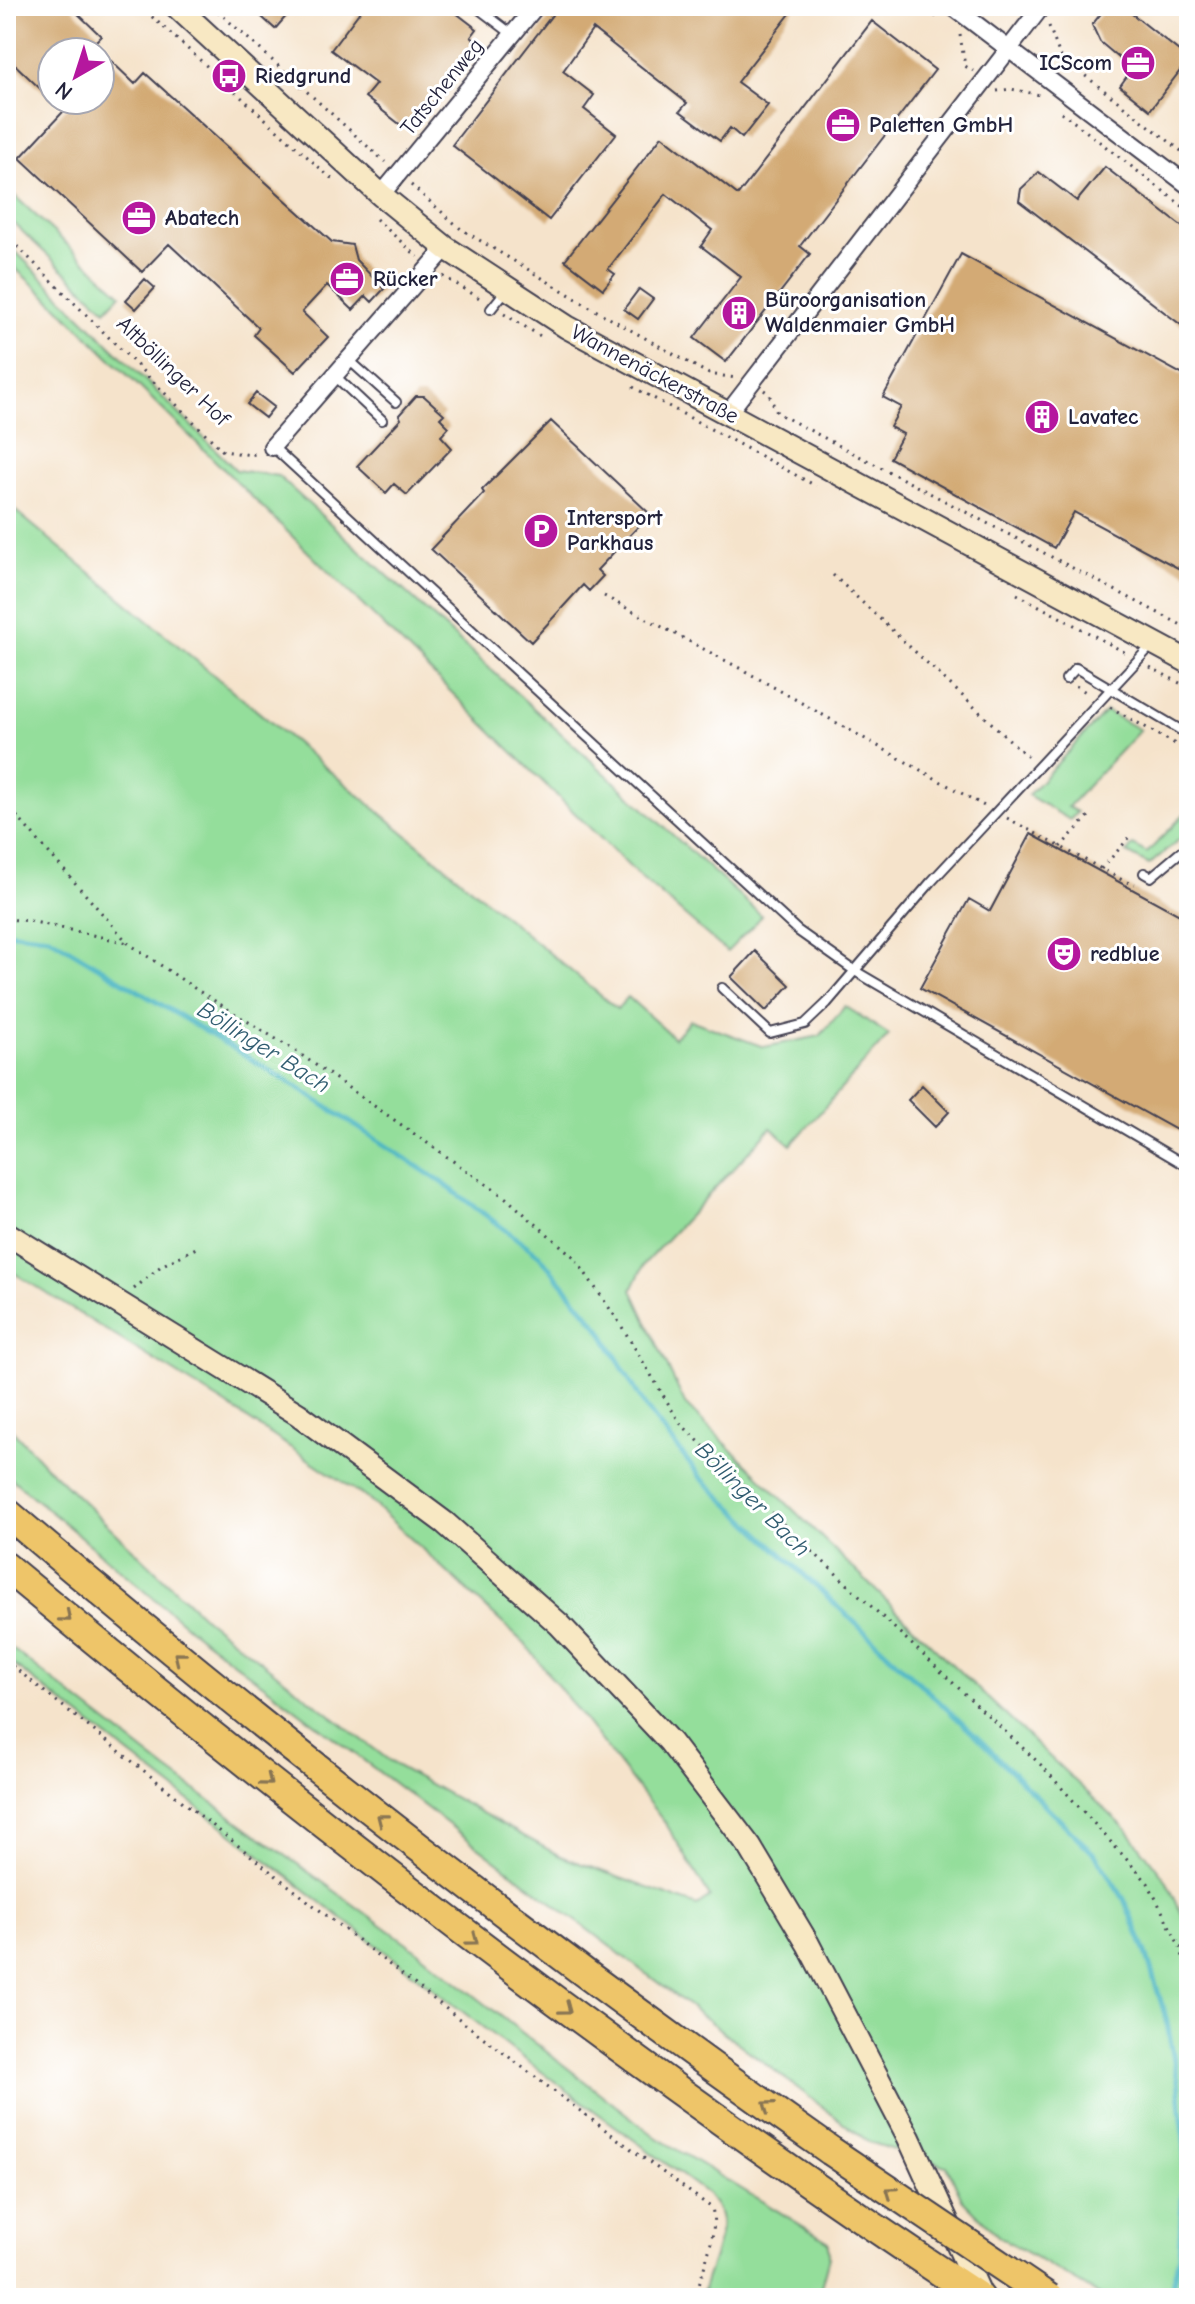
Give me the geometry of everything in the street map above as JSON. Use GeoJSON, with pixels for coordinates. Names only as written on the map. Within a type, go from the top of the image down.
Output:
{"type":"FeatureCollection","features":[{"type":"Feature","properties":{"kind":"highway"},"geometry":{"type":"LineString","coordinates":[[6,1512],[185,1662],[558,1953],[831,2151],[1049,2298]]}},
{"type":"Feature","properties":{"kind":"highway"},"geometry":{"type":"LineString","coordinates":[[6,1567],[327,1829],[640,2064],[808,2183],[981,2298]]}},
{"type":"Feature","properties":{"kind":"street","name":"Wannenäckerstraße"},"geometry":{"type":"LineString","coordinates":[[176,6],[381,195],[446,248],[507,289],[567,327],[1189,662]]}},
{"type":"Feature","properties":{"kind":"street","name":"Tatschenweg"},"geometry":{"type":"LineString","coordinates":[[381,195],[536,6]]}},
{"type":"Feature","properties":{"kind":"street"},"geometry":{"type":"LineString","coordinates":[[952,6],[1189,186]]}},
{"type":"Feature","properties":{"kind":"street"},"geometry":{"type":"LineString","coordinates":[[728,413],[1038,11]]}},
{"type":"Feature","properties":{"kind":"street"},"geometry":{"type":"LineString","coordinates":[[272,447],[446,248]]}},
{"type":"Feature","properties":{"kind":"street"},"geometry":{"type":"LineString","coordinates":[[6,1233],[298,1414],[445,1523],[559,1624],[670,1742],[750,1847],[808,1944],[909,2138],[981,2298]]}},
{"type":"Feature","properties":{"kind":"lane"},"geometry":{"type":"LineString","coordinates":[[475,6],[513,35]]}},
{"type":"Feature","properties":{"kind":"lane"},"geometry":{"type":"LineString","coordinates":[[491,309],[507,289]]}},
{"type":"Feature","properties":{"kind":"lane"},"geometry":{"type":"LineString","coordinates":[[348,360],[396,402]]}},
{"type":"Feature","properties":{"kind":"lane"},"geometry":{"type":"LineString","coordinates":[[334,376],[382,420]]}},
{"type":"Feature","properties":{"kind":"lane"},"geometry":{"type":"LineString","coordinates":[[272,447],[797,930],[855,971],[1189,1167]]}},
{"type":"Feature","properties":{"kind":"lane"},"geometry":{"type":"LineString","coordinates":[[722,988],[770,1033],[805,1024],[827,1003],[931,882],[1154,642]]}},
{"type":"Feature","properties":{"kind":"lane"},"geometry":{"type":"LineString","coordinates":[[1066,679],[1076,668],[1189,735]]}},
{"type":"Feature","properties":{"kind":"lane"},"geometry":{"type":"LineString","coordinates":[[1144,873],[1151,877],[1189,845]]}},
{"type":"Feature","properties":{"kind":"path"},"geometry":{"type":"LineString","coordinates":[[212,6],[461,229],[709,374],[753,383],[769,394],[777,413],[1189,629]]}},
{"type":"Feature","properties":{"kind":"path"},"geometry":{"type":"LineString","coordinates":[[922,6],[946,24]]}},
{"type":"Feature","properties":{"kind":"path"},"geometry":{"type":"LineString","coordinates":[[988,6],[994,10],[1015,6]]}},
{"type":"Feature","properties":{"kind":"path"},"geometry":{"type":"LineString","coordinates":[[1038,11],[1051,28],[1060,56],[1189,157]]}},
{"type":"Feature","properties":{"kind":"path"},"geometry":{"type":"LineString","coordinates":[[958,33],[965,66],[984,81],[999,92],[1011,89],[1031,91],[1040,96]]}},
{"type":"Feature","properties":{"kind":"path"},"geometry":{"type":"LineString","coordinates":[[1052,105],[1189,211]]}},
{"type":"Feature","properties":{"kind":"path","name":"Altböllinger Hof"},"geometry":{"type":"LineString","coordinates":[[6,235],[223,451],[251,455],[272,447]]}},
{"type":"Feature","properties":{"kind":"path"},"geometry":{"type":"LineString","coordinates":[[833,575],[1038,767]]}},
{"type":"Feature","properties":{"kind":"path"},"geometry":{"type":"LineString","coordinates":[[604,596],[1126,882]]}},
{"type":"Feature","properties":{"kind":"path"},"geometry":{"type":"LineString","coordinates":[[1066,679],[1189,752]]}},
{"type":"Feature","properties":{"kind":"path"},"geometry":{"type":"LineString","coordinates":[[6,804],[128,943],[297,1052],[506,1198],[574,1257],[619,1322],[680,1423],[783,1524],[1041,1765],[1148,1883],[1180,1947],[1189,1976]]}},
{"type":"Feature","properties":{"kind":"path"},"geometry":{"type":"LineString","coordinates":[[1060,847],[1091,814]]}},
{"type":"Feature","properties":{"kind":"path"},"geometry":{"type":"LineString","coordinates":[[1101,869],[1130,837]]}},
{"type":"Feature","properties":{"kind":"path"},"geometry":{"type":"LineString","coordinates":[[6,919],[30,921],[128,943]]}},
{"type":"Feature","properties":{"kind":"path"},"geometry":{"type":"LineString","coordinates":[[122,1305],[139,1283],[161,1266],[196,1248]]}},
{"type":"Feature","properties":{"kind":"path"},"geometry":{"type":"LineString","coordinates":[[6,1661],[608,2133],[712,2208],[716,2223],[696,2298]]}},
{"type":"Feature","properties":{"kind":"green space"},"geometry":{"type":"Polygon","coordinates":[[[6,188],[121,294],[106,310],[6,216],[6,188]]]}},
{"type":"Feature","properties":{"kind":"green space"},"geometry":{"type":"Polygon","coordinates":[[[6,242],[236,470],[278,476],[762,916],[727,952],[637,874],[58,307],[6,260],[6,242]]]}},
{"type":"Feature","properties":{"kind":"green space"},"geometry":{"type":"Polygon","coordinates":[[[6,503],[617,1009],[628,997],[674,1038],[690,1020],[764,1047],[820,1036],[845,1006],[889,1035],[791,1145],[771,1128],[644,1264],[632,1290],[685,1404],[1127,1830],[1166,1880],[1189,1929],[1189,2298],[1105,2298],[998,2236],[962,2199],[947,2166],[869,2142],[195,1633],[6,1474],[6,1423],[46,1466],[206,1619],[395,1765],[560,1856],[697,1906],[710,1897],[668,1827],[526,1645],[368,1499],[225,1404],[6,1268],[6,503]]]}},
{"type":"Feature","properties":{"kind":"green space"},"geometry":{"type":"Polygon","coordinates":[[[1106,711],[1140,730],[1068,807],[1077,812],[1070,820],[1028,795],[1106,711]]]}},
{"type":"Feature","properties":{"kind":"green space"},"geometry":{"type":"Polygon","coordinates":[[[1189,809],[1189,831],[1149,865],[1127,853],[1133,845],[1147,853],[1189,809]]]}},
{"type":"Feature","properties":{"kind":"green space"},"geometry":{"type":"Polygon","coordinates":[[[6,1644],[166,1769],[411,1946],[656,2137],[829,2242],[829,2257],[818,2298],[701,2298],[721,2230],[718,2210],[707,2194],[515,2052],[6,1659],[6,1644]]]}},
{"type":"Feature","properties":{"kind":"building"},"geometry":{"type":"Polygon","coordinates":[[[6,6],[70,6],[101,36],[36,36],[36,85],[6,56],[6,6]]]}},
{"type":"Feature","properties":{"kind":"building"},"geometry":{"type":"Polygon","coordinates":[[[250,6],[295,6],[275,29],[250,6]]]}},
{"type":"Feature","properties":{"kind":"building"},"geometry":{"type":"Polygon","coordinates":[[[364,6],[447,6],[477,29],[471,37],[480,44],[414,126],[406,120],[402,126],[365,97],[376,84],[331,50],[364,6]]]}},
{"type":"Feature","properties":{"kind":"building"},"geometry":{"type":"Polygon","coordinates":[[[559,6],[796,6],[737,82],[768,105],[742,138],[730,128],[720,141],[680,111],[687,103],[593,29],[563,71],[594,95],[584,109],[616,134],[549,220],[452,145],[559,6]]]}},
{"type":"Feature","properties":{"kind":"building"},"geometry":{"type":"Polygon","coordinates":[[[1107,6],[1122,6],[1189,59],[1150,110],[1120,86],[1132,69],[1100,42],[1092,25],[1107,6]]]}},
{"type":"Feature","properties":{"kind":"building"},"geometry":{"type":"Polygon","coordinates":[[[872,21],[935,70],[800,246],[810,254],[726,362],[694,338],[741,277],[701,246],[712,230],[666,194],[608,269],[615,274],[603,289],[565,260],[662,136],[738,195],[872,21]]]}},
{"type":"Feature","properties":{"kind":"building"},"geometry":{"type":"Polygon","coordinates":[[[116,66],[135,84],[145,73],[332,242],[352,245],[356,260],[384,289],[372,302],[366,296],[353,310],[327,285],[302,312],[328,337],[295,372],[254,335],[259,328],[169,244],[142,272],[20,158],[59,116],[116,116],[116,66]]]}},
{"type":"Feature","properties":{"kind":"building"},"geometry":{"type":"Polygon","coordinates":[[[1105,167],[1189,232],[1189,331],[1019,201],[1021,189],[1039,172],[1077,201],[1105,167]]]}},
{"type":"Feature","properties":{"kind":"building","name":"Lavatec"},"geometry":{"type":"Polygon","coordinates":[[[961,254],[1189,378],[1189,574],[1074,512],[1054,548],[890,458],[903,434],[890,427],[901,407],[883,397],[961,254]]]}},
{"type":"Feature","properties":{"kind":"building"},"geometry":{"type":"Polygon","coordinates":[[[145,279],[155,288],[136,309],[126,300],[145,279]]]}},
{"type":"Feature","properties":{"kind":"building"},"geometry":{"type":"Polygon","coordinates":[[[639,289],[653,299],[638,319],[624,309],[639,289]]]}},
{"type":"Feature","properties":{"kind":"building"},"geometry":{"type":"Polygon","coordinates":[[[256,393],[274,407],[265,418],[247,404],[256,393]]]}},
{"type":"Feature","properties":{"kind":"building"},"geometry":{"type":"Polygon","coordinates":[[[416,396],[424,396],[444,414],[440,418],[449,427],[441,436],[452,448],[407,495],[394,484],[386,493],[357,466],[401,419],[399,415],[416,396]]]}},
{"type":"Feature","properties":{"kind":"building","name":"Intersport Parkhaus"},"geometry":{"type":"Polygon","coordinates":[[[551,421],[650,514],[597,570],[603,576],[589,591],[583,585],[531,642],[431,549],[484,493],[482,490],[551,421]]]}},
{"type":"Feature","properties":{"kind":"building","name":"redblue"},"geometry":{"type":"Polygon","coordinates":[[[1031,834],[1189,920],[1189,1137],[920,988],[969,899],[990,911],[1031,834]]]}},
{"type":"Feature","properties":{"kind":"building"},"geometry":{"type":"Polygon","coordinates":[[[755,951],[790,985],[766,1011],[731,977],[755,951]]]}},
{"type":"Feature","properties":{"kind":"building"},"geometry":{"type":"Polygon","coordinates":[[[922,1085],[949,1112],[935,1127],[908,1100],[922,1085]]]}},
{"type":"Feature","properties":{"kind":"waterway","name":"Böllinger Bach"},"geometry":{"type":"LineString","coordinates":[[6,932],[49,937],[289,1082],[444,1184],[539,1255],[600,1329],[646,1408],[701,1478],[980,1740],[1096,1856],[1124,1899],[1146,1953],[1166,2018],[1178,2081],[1185,2149],[1179,2256],[1169,2298]]}},
{"type":"Feature","properties":{"kind":"place","name":"ICScom"},"geometry":{"type":"Point","coordinates":[1138,63]}},
{"type":"Feature","properties":{"kind":"place","name":"Riedgrund"},"geometry":{"type":"Point","coordinates":[229,76]}},
{"type":"Feature","properties":{"kind":"place","name":"Paletten GmbH"},"geometry":{"type":"Point","coordinates":[843,125]}},
{"type":"Feature","properties":{"kind":"place","name":"Abatech"},"geometry":{"type":"Point","coordinates":[139,218]}},
{"type":"Feature","properties":{"kind":"place","name":"Rücker"},"geometry":{"type":"Point","coordinates":[347,279]}},
{"type":"Feature","properties":{"kind":"place","name":"Büroorganisation Waldenmaier GmbH"},"geometry":{"type":"Point","coordinates":[739,313]}},
{"type":"Feature","properties":{"kind":"place","name":"Lavatec"},"geometry":{"type":"Point","coordinates":[1042,417]}},
{"type":"Feature","properties":{"kind":"place","name":"Intersport Parkhaus"},"geometry":{"type":"Point","coordinates":[541,531]}},
{"type":"Feature","properties":{"kind":"place","name":"redblue"},"geometry":{"type":"Point","coordinates":[1064,954]}}]}
